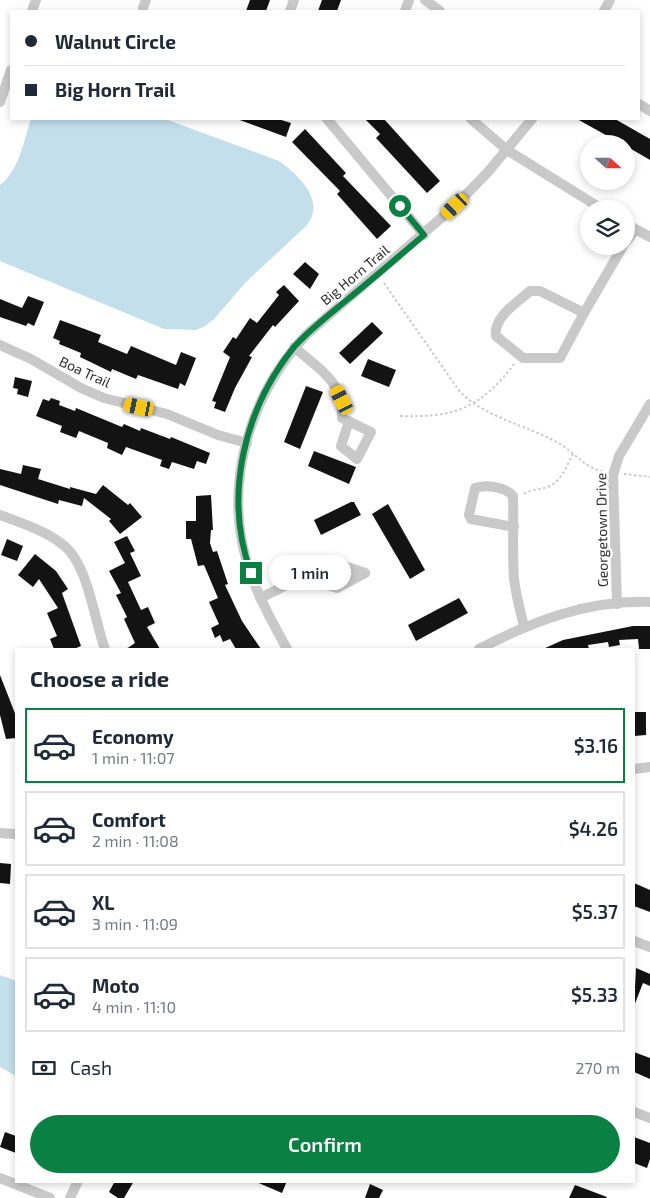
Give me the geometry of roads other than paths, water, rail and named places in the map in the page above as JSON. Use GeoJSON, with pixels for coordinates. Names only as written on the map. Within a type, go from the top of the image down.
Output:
{"type":"FeatureCollection","features":[{"type":"Feature","properties":{"kind":"street"},"geometry":{"type":"LineString","coordinates":[[425,0],[439,10]]}},
{"type":"Feature","properties":{"kind":"street"},"geometry":{"type":"LineString","coordinates":[[0,102],[10,73]]}},
{"type":"Feature","properties":{"kind":"street"},"geometry":{"type":"LineString","coordinates":[[328,120],[424,235]]}},
{"type":"Feature","properties":{"kind":"street"},"geometry":{"type":"LineString","coordinates":[[472,120],[507,150],[588,200]]}},
{"type":"Feature","properties":{"kind":"street","name":"Big Horn Trail"},"geometry":{"type":"LineString","coordinates":[[286,648],[260,598],[246,560],[239,515],[239,475],[256,412],[267,388],[294,347],[322,320],[424,235],[507,150],[531,120]]}},
{"type":"Feature","properties":{"kind":"street"},"geometry":{"type":"LineString","coordinates":[[635,229],[650,237]]}},
{"type":"Feature","properties":{"kind":"street"},"geometry":{"type":"LineString","coordinates":[[584,314],[540,291],[530,291],[497,322],[496,336],[524,358],[560,358],[618,255]]}},
{"type":"Feature","properties":{"kind":"street","name":"Boa Trail"},"geometry":{"type":"LineString","coordinates":[[0,345],[31,359],[66,381],[96,394],[167,414],[218,435],[247,443]]}},
{"type":"Feature","properties":{"kind":"street"},"geometry":{"type":"LineString","coordinates":[[294,347],[332,381],[342,400],[342,418],[349,421]]}},
{"type":"Feature","properties":{"kind":"street","name":"Georgetown Drive"},"geometry":{"type":"LineString","coordinates":[[617,604],[613,472],[619,456],[650,404]]}},
{"type":"Feature","properties":{"kind":"street"},"geometry":{"type":"LineString","coordinates":[[514,527],[472,520],[469,515],[472,492],[480,487],[506,489],[513,496],[514,527],[514,581],[524,626]]}},
{"type":"Feature","properties":{"kind":"street"},"geometry":{"type":"LineString","coordinates":[[0,515],[48,535],[64,544],[72,553],[81,571],[105,648]]}},
{"type":"Feature","properties":{"kind":"street"},"geometry":{"type":"LineString","coordinates":[[260,598],[303,578],[339,564],[365,573],[337,588],[303,578]]}},
{"type":"Feature","properties":{"kind":"street"},"geometry":{"type":"LineString","coordinates":[[481,648],[524,626],[566,613],[617,604],[650,602]]}},
{"type":"Feature","properties":{"kind":"street"},"geometry":{"type":"LineString","coordinates":[[635,768],[650,767]]}},
{"type":"Feature","properties":{"kind":"street"},"geometry":{"type":"LineString","coordinates":[[0,833],[15,834]]}},
{"type":"Feature","properties":{"kind":"street"},"geometry":{"type":"LineString","coordinates":[[635,941],[650,947]]}},
{"type":"Feature","properties":{"kind":"street"},"geometry":{"type":"LineString","coordinates":[[635,1112],[650,1118]]}},
{"type":"Feature","properties":{"kind":"street"},"geometry":{"type":"LineString","coordinates":[[0,1178],[50,1198]]}},
{"type":"Feature","properties":{"kind":"street"},"geometry":{"type":"LineString","coordinates":[[70,1198],[77,1183]]}},
{"type":"Feature","properties":{"kind":"water"},"geometry":{"type":"Polygon","coordinates":[[[31,120],[168,120],[279,161],[302,181],[308,190],[312,199],[312,217],[306,226],[246,282],[214,319],[205,326],[196,330],[164,329],[0,261],[0,185],[12,172],[31,120]]]}},
{"type":"Feature","properties":{"kind":"water"},"geometry":{"type":"Polygon","coordinates":[[[0,975],[15,981],[15,1075],[0,1067],[0,975]]]}}]}
